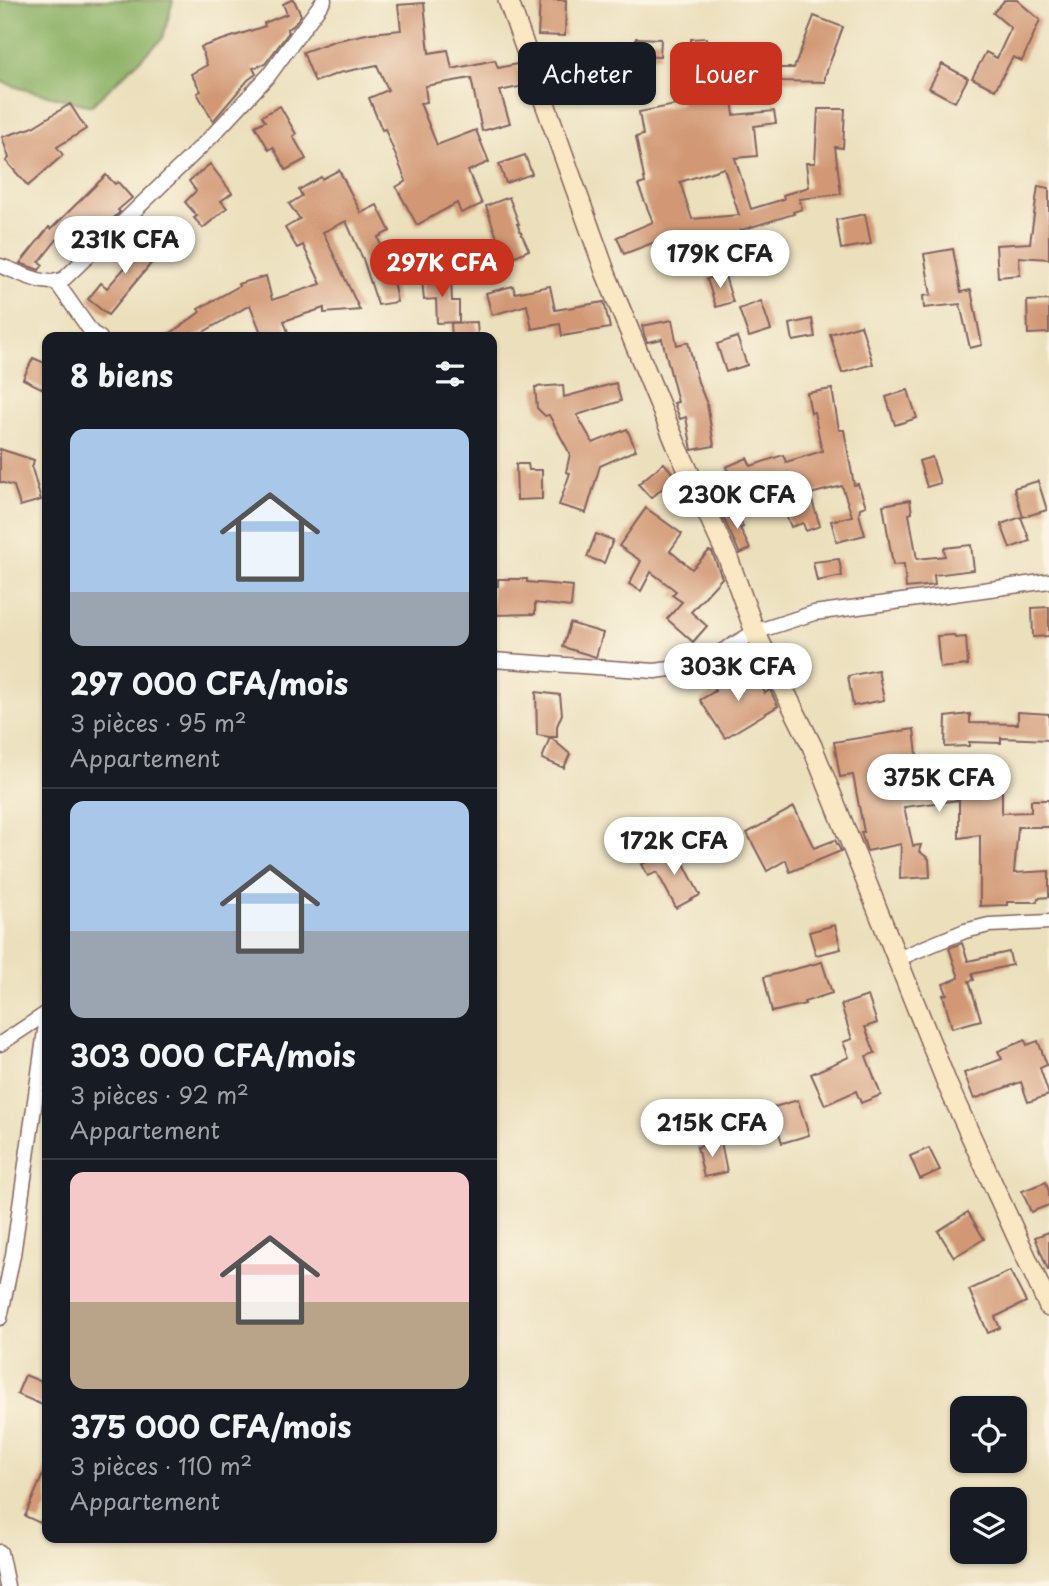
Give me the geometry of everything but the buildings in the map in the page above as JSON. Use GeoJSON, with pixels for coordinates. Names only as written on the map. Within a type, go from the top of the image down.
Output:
{"type":"FeatureCollection","features":[{"type":"Feature","properties":{"kind":"street"},"geometry":{"type":"LineString","coordinates":[[0,267],[48,283],[57,283],[212,136],[269,75],[324,0]]}},
{"type":"Feature","properties":{"kind":"street"},"geometry":{"type":"LineString","coordinates":[[508,0],[606,274],[676,444],[728,558],[755,632],[812,746],[948,1086],[1049,1307]]}},
{"type":"Feature","properties":{"kind":"street"},"geometry":{"type":"LineString","coordinates":[[57,283],[92,332]]}},
{"type":"Feature","properties":{"kind":"street"},"geometry":{"type":"LineString","coordinates":[[497,660],[655,671],[685,667],[719,653],[755,632],[814,612],[1049,581]]}},
{"type":"Feature","properties":{"kind":"street"},"geometry":{"type":"LineString","coordinates":[[897,959],[965,931],[989,925],[1049,922]]}},
{"type":"Feature","properties":{"kind":"street"},"geometry":{"type":"LineString","coordinates":[[0,1044],[42,1018]]}},
{"type":"Feature","properties":{"kind":"street"},"geometry":{"type":"LineString","coordinates":[[0,1318],[13,1255],[42,1050]]}},
{"type":"Feature","properties":{"kind":"street"},"geometry":{"type":"LineString","coordinates":[[0,1552],[7,1586]]}},
{"type":"Feature","properties":{"kind":"green space"},"geometry":{"type":"Polygon","coordinates":[[[0,0],[173,0],[163,38],[91,106],[0,81],[0,0]]]}}]}
